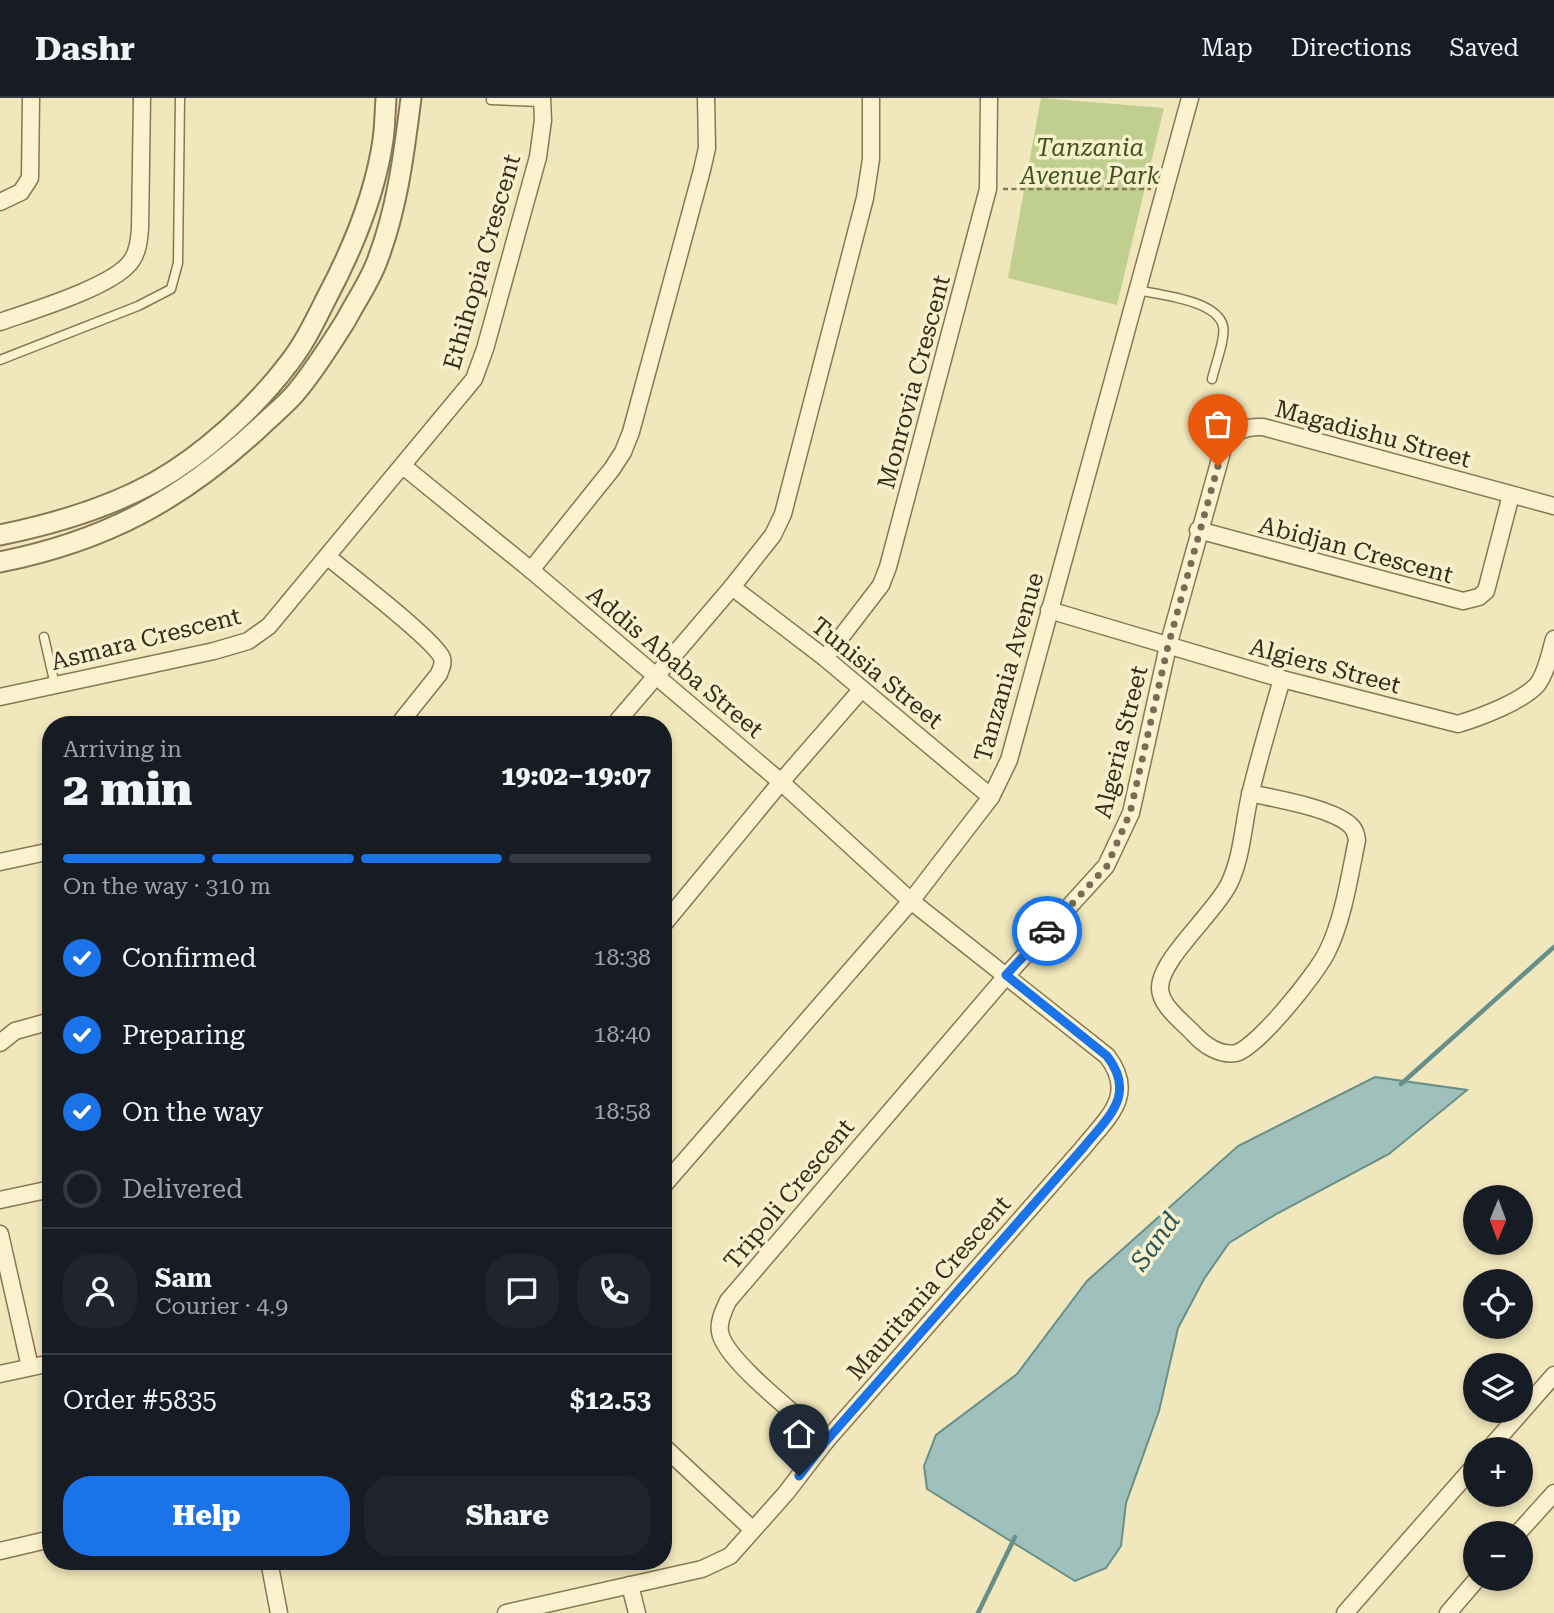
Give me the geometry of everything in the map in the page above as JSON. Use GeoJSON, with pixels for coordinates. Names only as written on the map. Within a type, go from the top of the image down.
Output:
{"type":"FeatureCollection","features":[{"type":"Feature","properties":{"kind":"street"},"geometry":{"type":"LineString","coordinates":[[0,202],[21,192],[30,178],[31,98]]}},
{"type":"Feature","properties":{"kind":"street"},"geometry":{"type":"LineString","coordinates":[[0,322],[100,284],[131,262],[138,248],[140,229],[142,98]]}},
{"type":"Feature","properties":{"kind":"street"},"geometry":{"type":"LineString","coordinates":[[0,535],[56,524],[118,500],[157,481],[213,441],[264,394],[290,362],[346,263],[374,179],[383,141],[386,98]]}},
{"type":"Feature","properties":{"kind":"street"},"geometry":{"type":"LineString","coordinates":[[0,562],[38,554],[96,534],[151,509],[198,480],[297,392],[326,353],[366,285],[376,262],[397,195],[411,98]]}},
{"type":"Feature","properties":{"kind":"street"},"geometry":{"type":"LineString","coordinates":[[531,570],[612,469],[631,432],[707,148],[706,98]]}},
{"type":"Feature","properties":{"kind":"street"},"geometry":{"type":"LineString","coordinates":[[622,716],[732,587],[773,535],[783,514],[865,198],[871,159],[871,98]]}},
{"type":"Feature","properties":{"kind":"street","name":"Monrovia Crescent"},"geometry":{"type":"LineString","coordinates":[[825,659],[881,585],[888,567],[988,189],[989,98]]}},
{"type":"Feature","properties":{"kind":"street","name":"Tanzania Avenue"},"geometry":{"type":"LineString","coordinates":[[672,1169],[911,901],[991,797],[1009,760],[1190,98]]}},
{"type":"Feature","properties":{"kind":"street","name":"Ethihopia Crescent"},"geometry":{"type":"LineString","coordinates":[[328,557],[464,394],[479,369],[538,157],[543,120],[542,100]]}},
{"type":"Feature","properties":{"kind":"street","name":"Magadishu Street"},"geometry":{"type":"LineString","coordinates":[[1168,646],[1198,530],[1224,445],[1235,433],[1252,426],[1554,506]]}},
{"type":"Feature","properties":{"kind":"street","name":"Addis Ababa Street"},"geometry":{"type":"LineString","coordinates":[[403,466],[531,570],[780,782],[911,901]]}},
{"type":"Feature","properties":{"kind":"street","name":"Abidjan Crescent"},"geometry":{"type":"LineString","coordinates":[[1198,530],[1463,601],[1479,597],[1486,591],[1511,495]]}},
{"type":"Feature","properties":{"kind":"street"},"geometry":{"type":"LineString","coordinates":[[328,557],[425,639],[442,658],[443,666],[439,674],[405,716]]}},
{"type":"Feature","properties":{"kind":"street","name":"Asmara Crescent"},"geometry":{"type":"LineString","coordinates":[[0,697],[214,651],[248,641],[269,626],[328,557]]}},
{"type":"Feature","properties":{"kind":"street","name":"Tunisia Street"},"geometry":{"type":"LineString","coordinates":[[732,587],[825,659],[991,797]]}},
{"type":"Feature","properties":{"kind":"street","name":"Algiers Street"},"geometry":{"type":"LineString","coordinates":[[1049,610],[1282,679],[1458,724],[1477,718],[1530,691],[1538,683],[1554,639]]}},
{"type":"Feature","properties":{"kind":"street","name":"Algeria Street"},"geometry":{"type":"LineString","coordinates":[[1006,975],[1107,866],[1130,813],[1168,646]]}},
{"type":"Feature","properties":{"kind":"street"},"geometry":{"type":"LineString","coordinates":[[1250,793],[1336,817],[1350,825],[1356,832],[1357,840],[1328,951],[1270,1026],[1247,1047],[1236,1053],[1225,1053],[1214,1050],[1200,1040],[1167,1006],[1160,992],[1161,984],[1168,964],[1208,916],[1230,883],[1239,857],[1250,793],[1282,679]]}},
{"type":"Feature","properties":{"kind":"street"},"geometry":{"type":"LineString","coordinates":[[672,914],[780,782],[861,690]]}},
{"type":"Feature","properties":{"kind":"street"},"geometry":{"type":"LineString","coordinates":[[0,862],[42,853]]}},
{"type":"Feature","properties":{"kind":"street","name":"Mauritania Crescent"},"geometry":{"type":"LineString","coordinates":[[506,1613],[702,1569],[730,1556],[786,1493],[826,1441],[1113,1111],[1120,1096],[1121,1083],[1107,1056],[911,901]]}},
{"type":"Feature","properties":{"kind":"street","name":"Tripoli Crescent"},"geometry":{"type":"LineString","coordinates":[[826,1441],[736,1360],[720,1335],[719,1325],[723,1312],[728,1301],[1006,975]]}},
{"type":"Feature","properties":{"kind":"street"},"geometry":{"type":"LineString","coordinates":[[0,1043],[15,1031],[42,1024]]}},
{"type":"Feature","properties":{"kind":"street"},"geometry":{"type":"LineString","coordinates":[[0,1200],[42,1191]]}},
{"type":"Feature","properties":{"kind":"street"},"geometry":{"type":"LineString","coordinates":[[0,1234],[30,1367]]}},
{"type":"Feature","properties":{"kind":"street"},"geometry":{"type":"LineString","coordinates":[[0,1374],[42,1365]]}},
{"type":"Feature","properties":{"kind":"street"},"geometry":{"type":"LineString","coordinates":[[1500,1437],[1554,1375]]}},
{"type":"Feature","properties":{"kind":"street"},"geometry":{"type":"LineString","coordinates":[[672,1454],[752,1529]]}},
{"type":"Feature","properties":{"kind":"street"},"geometry":{"type":"LineString","coordinates":[[1345,1613],[1463,1479]]}},
{"type":"Feature","properties":{"kind":"street"},"geometry":{"type":"LineString","coordinates":[[1529,1521],[1554,1493]]}},
{"type":"Feature","properties":{"kind":"street"},"geometry":{"type":"LineString","coordinates":[[0,1551],[42,1541]]}},
{"type":"Feature","properties":{"kind":"street"},"geometry":{"type":"LineString","coordinates":[[271,1570],[279,1613]]}},
{"type":"Feature","properties":{"kind":"street"},"geometry":{"type":"LineString","coordinates":[[630,1585],[637,1613]]}},
{"type":"Feature","properties":{"kind":"street"},"geometry":{"type":"LineString","coordinates":[[1448,1613],[1467,1591]]}},
{"type":"Feature","properties":{"kind":"lane"},"geometry":{"type":"LineString","coordinates":[[0,360],[138,306],[171,289],[178,262],[180,98]]}},
{"type":"Feature","properties":{"kind":"lane"},"geometry":{"type":"LineString","coordinates":[[491,100],[542,100]]}},
{"type":"Feature","properties":{"kind":"lane"},"geometry":{"type":"LineString","coordinates":[[1137,290],[1205,306],[1218,313],[1224,328],[1212,379]]}},
{"type":"Feature","properties":{"kind":"lane"},"geometry":{"type":"LineString","coordinates":[[44,637],[55,685]]}},
{"type":"Feature","properties":{"kind":"path"},"geometry":{"type":"LineString","coordinates":[[988,189],[1164,189]]}},
{"type":"Feature","properties":{"kind":"green space","name":"Tanzania Avenue Park"},"geometry":{"type":"Polygon","coordinates":[[[1041,98],[1164,108],[1117,305],[1008,278],[1041,98]]]}},
{"type":"Feature","properties":{"kind":"water"},"geometry":{"type":"Polygon","coordinates":[[[1375,1077],[1467,1090],[1389,1154],[1278,1213],[1229,1243],[1204,1279],[1178,1328],[1159,1411],[1126,1503],[1121,1546],[1106,1568],[1075,1581],[927,1489],[924,1466],[936,1435],[1017,1374],[1087,1281],[1238,1146],[1375,1077]]]}},
{"type":"Feature","properties":{"kind":"waterway","name":"Sand"},"geometry":{"type":"LineString","coordinates":[[1401,1084],[1554,947]]}},
{"type":"Feature","properties":{"kind":"waterway","name":"Sand"},"geometry":{"type":"LineString","coordinates":[[978,1613],[1015,1537]]}},
{"type":"Feature","properties":{"kind":"way so far"},"geometry":{"type":"LineString","coordinates":[[1047,931],[1107,866],[1130,813],[1168,646],[1198,530],[1218,466]]}},
{"type":"Feature","properties":{"kind":"route"},"geometry":{"type":"LineString","coordinates":[[799,1476],[826,1441],[1083,1148],[1113,1111],[1120,1096],[1121,1083],[1107,1056],[1006,975],[1047,931]]}}]}
